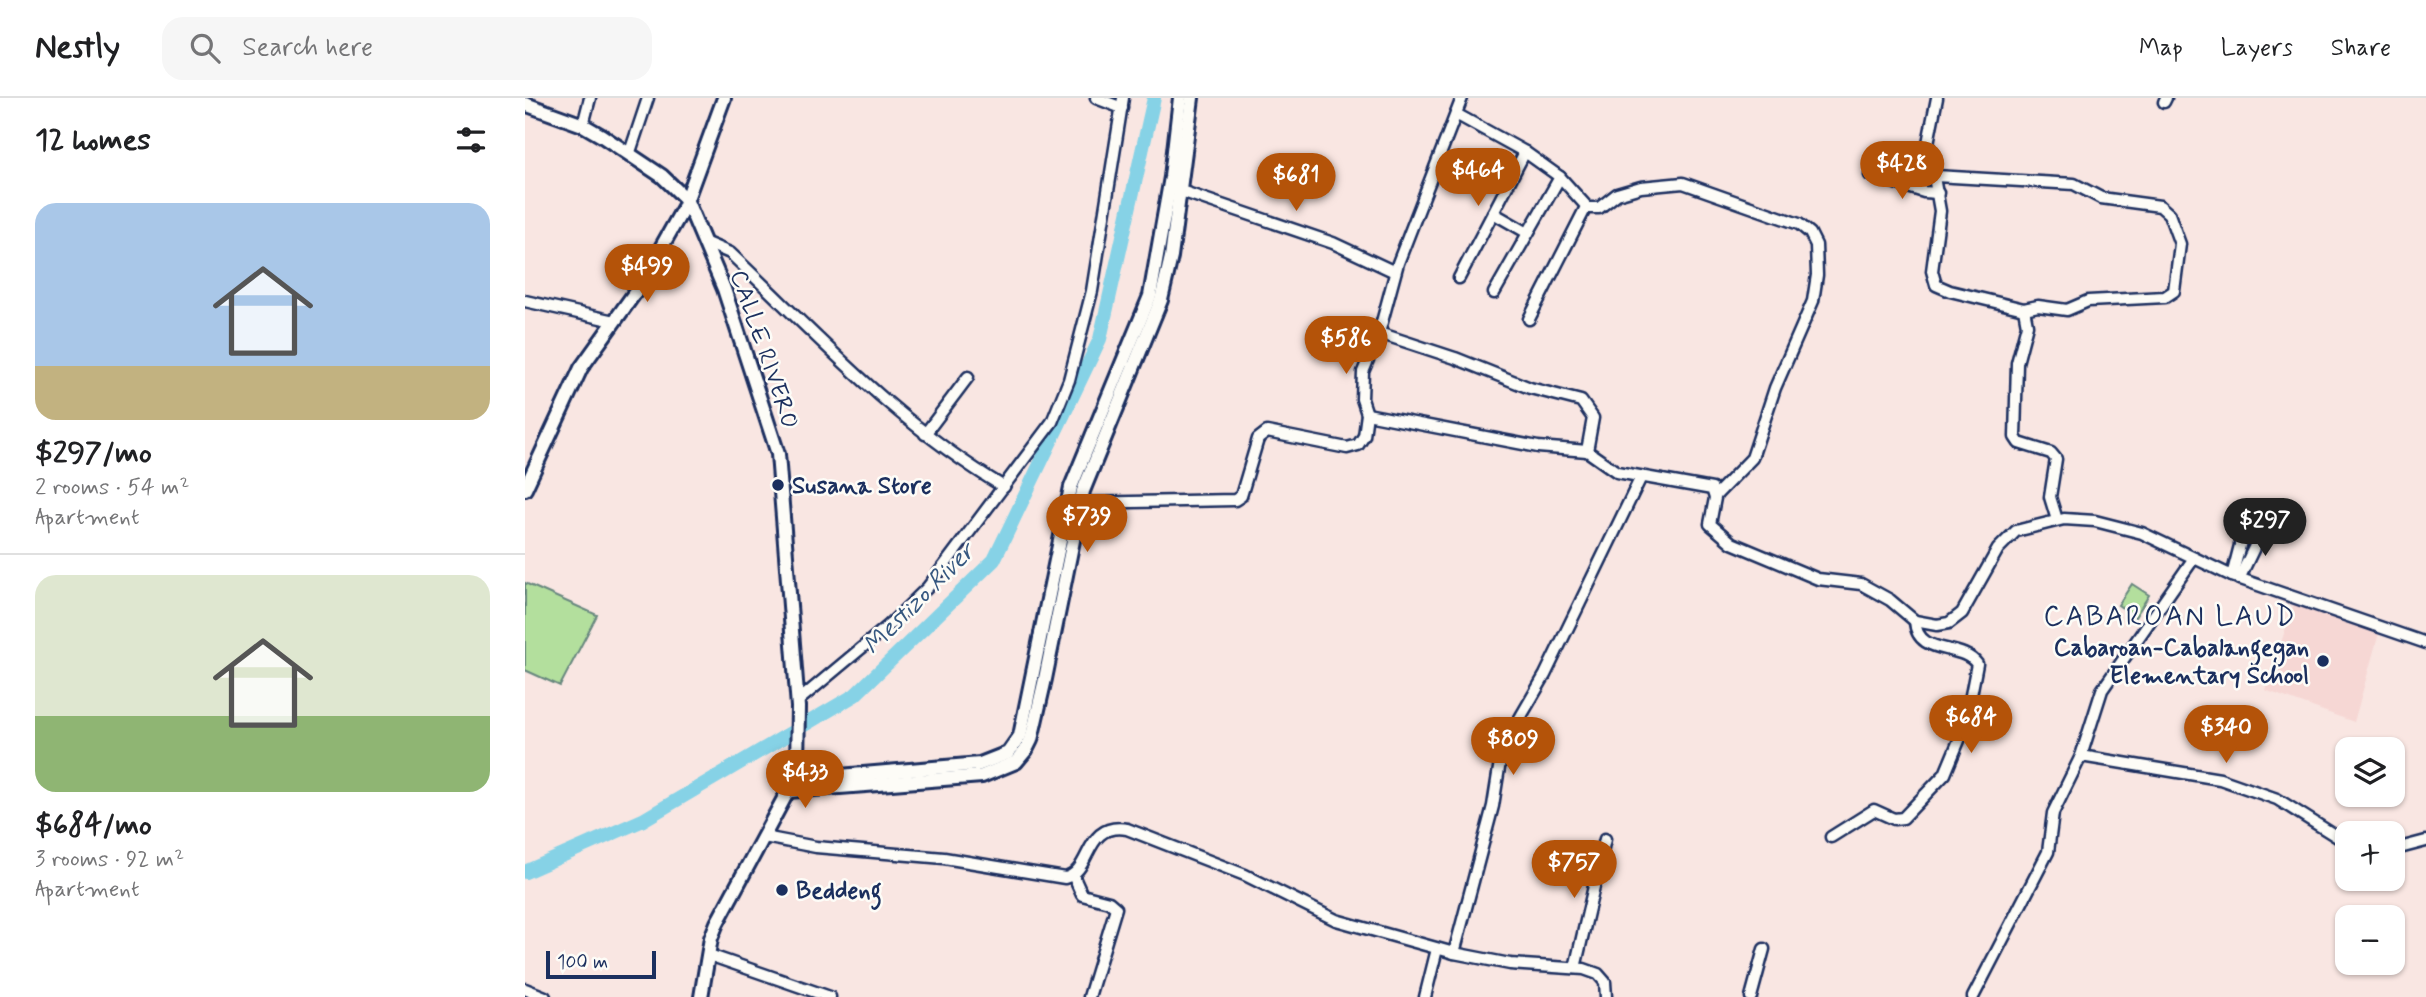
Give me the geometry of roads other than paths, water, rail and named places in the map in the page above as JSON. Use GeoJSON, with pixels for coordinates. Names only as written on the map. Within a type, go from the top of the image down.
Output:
{"type":"FeatureCollection","features":[{"type":"Feature","properties":{"kind":"main road"},"geometry":{"type":"LineString","coordinates":[[525,489],[580,368],[639,287],[686,199],[724,98]]}},
{"type":"Feature","properties":{"kind":"main road"},"geometry":{"type":"LineString","coordinates":[[1048,632],[1071,487],[1150,296],[1178,182],[1180,98]]}},
{"type":"Feature","properties":{"kind":"main road"},"geometry":{"type":"LineString","coordinates":[[788,790],[980,764],[1008,752],[1020,736],[1080,503],[1161,300],[1192,98]]}},
{"type":"Feature","properties":{"kind":"main road","name":"CALLE RIVERO"},"geometry":{"type":"LineString","coordinates":[[525,104],[583,125],[630,152],[662,176],[686,199],[745,351],[778,454],[798,704],[798,764],[788,790],[717,923],[701,997]]}},
{"type":"Feature","properties":{"kind":"main road"},"geometry":{"type":"LineString","coordinates":[[798,764],[818,784]]}},
{"type":"Feature","properties":{"kind":"main road"},"geometry":{"type":"LineString","coordinates":[[788,790],[818,784]]}},
{"type":"Feature","properties":{"kind":"street"},"geometry":{"type":"LineString","coordinates":[[583,125],[590,98]]}},
{"type":"Feature","properties":{"kind":"street"},"geometry":{"type":"LineString","coordinates":[[630,152],[648,98]]}},
{"type":"Feature","properties":{"kind":"street"},"geometry":{"type":"LineString","coordinates":[[798,704],[888,626],[928,587],[1052,422],[1069,380],[1092,291],[1122,103],[1096,98]]}},
{"type":"Feature","properties":{"kind":"street"},"geometry":{"type":"LineString","coordinates":[[1080,503],[1235,500],[1241,496],[1263,434],[1282,433],[1347,448],[1362,440],[1367,414],[1363,405],[1361,379],[1379,333],[1395,272],[1462,98]]}},
{"type":"Feature","properties":{"kind":"street"},"geometry":{"type":"LineString","coordinates":[[1936,176],[2080,185],[2101,198],[2154,204],[2169,214],[2180,244],[2176,287],[2171,294],[2088,301],[2067,310],[2038,306],[2024,309],[1950,291],[1933,281],[1940,211],[1936,176],[1928,143],[1937,98]]}},
{"type":"Feature","properties":{"kind":"street"},"geometry":{"type":"LineString","coordinates":[[1456,114],[1525,152],[1560,177],[1586,207],[1599,208],[1618,194],[1641,187],[1688,183],[1799,224],[1814,239],[1817,275],[1808,314],[1775,388],[1752,458],[1715,496],[1709,521],[1721,537],[1818,579],[1849,581],[1873,590],[1915,621],[1937,625],[1956,618],[2009,536],[2022,528],[2057,520],[2079,519],[2122,528],[2159,540],[2235,578],[2426,643]]}},
{"type":"Feature","properties":{"kind":"street"},"geometry":{"type":"LineString","coordinates":[[1459,278],[1525,152]]}},
{"type":"Feature","properties":{"kind":"street"},"geometry":{"type":"LineString","coordinates":[[1870,175],[1924,192],[1938,192]]}},
{"type":"Feature","properties":{"kind":"street"},"geometry":{"type":"LineString","coordinates":[[1494,293],[1560,177]]}},
{"type":"Feature","properties":{"kind":"street"},"geometry":{"type":"LineString","coordinates":[[1178,182],[1333,243],[1395,272]]}},
{"type":"Feature","properties":{"kind":"street"},"geometry":{"type":"LineString","coordinates":[[1529,318],[1586,207]]}},
{"type":"Feature","properties":{"kind":"street"},"geometry":{"type":"LineString","coordinates":[[1493,213],[1528,233]]}},
{"type":"Feature","properties":{"kind":"street"},"geometry":{"type":"LineString","coordinates":[[704,242],[730,253],[856,377],[925,434],[1004,486]]}},
{"type":"Feature","properties":{"kind":"street"},"geometry":{"type":"LineString","coordinates":[[525,301],[614,321]]}},
{"type":"Feature","properties":{"kind":"street"},"geometry":{"type":"LineString","coordinates":[[2024,309],[2027,325],[2017,363],[2015,437],[2019,443],[2051,453],[2056,459],[2050,497],[2057,520]]}},
{"type":"Feature","properties":{"kind":"street"},"geometry":{"type":"LineString","coordinates":[[1379,333],[1421,345],[1530,388],[1581,401],[1593,418],[1587,451]]}},
{"type":"Feature","properties":{"kind":"street"},"geometry":{"type":"LineString","coordinates":[[925,434],[968,377]]}},
{"type":"Feature","properties":{"kind":"street"},"geometry":{"type":"LineString","coordinates":[[1367,414],[1538,447],[1587,451],[1609,468],[1641,477],[1709,488],[1715,496]]}},
{"type":"Feature","properties":{"kind":"street"},"geometry":{"type":"LineString","coordinates":[[1454,953],[1493,806],[1503,749],[1545,675],[1641,477]]}},
{"type":"Feature","properties":{"kind":"street"},"geometry":{"type":"LineString","coordinates":[[2235,578],[2265,524]]}},
{"type":"Feature","properties":{"kind":"street"},"geometry":{"type":"LineString","coordinates":[[2235,578],[2244,530]]}},
{"type":"Feature","properties":{"kind":"street"},"geometry":{"type":"LineString","coordinates":[[1973,997],[2048,852],[2053,813],[2081,755],[2102,690],[2194,558]]}},
{"type":"Feature","properties":{"kind":"street"},"geometry":{"type":"LineString","coordinates":[[1831,837],[1874,810],[1890,818],[1903,818],[1938,782],[1953,760],[1965,726],[1977,664],[1964,654],[1929,645],[1916,632],[1915,621]]}},
{"type":"Feature","properties":{"kind":"street"},"geometry":{"type":"LineString","coordinates":[[2081,755],[2220,779],[2277,799],[2335,835]]}},
{"type":"Feature","properties":{"kind":"street"},"geometry":{"type":"LineString","coordinates":[[764,837],[816,846],[944,858],[1060,878],[1073,875],[1098,836],[1110,829],[1127,829],[1245,875],[1336,920],[1454,953],[1510,964],[1575,968],[1602,977],[1606,997]]}},
{"type":"Feature","properties":{"kind":"street"},"geometry":{"type":"LineString","coordinates":[[1575,968],[1605,839]]}},
{"type":"Feature","properties":{"kind":"street"},"geometry":{"type":"LineString","coordinates":[[2405,847],[2426,841]]}},
{"type":"Feature","properties":{"kind":"street"},"geometry":{"type":"LineString","coordinates":[[1073,875],[1082,895],[1109,902],[1116,908],[1089,997]]}},
{"type":"Feature","properties":{"kind":"street"},"geometry":{"type":"LineString","coordinates":[[1425,997],[1437,949]]}},
{"type":"Feature","properties":{"kind":"street"},"geometry":{"type":"LineString","coordinates":[[1751,997],[1764,949]]}},
{"type":"Feature","properties":{"kind":"street"},"geometry":{"type":"LineString","coordinates":[[709,955],[830,997]]}},
{"type":"Feature","properties":{"kind":"street"},"geometry":{"type":"LineString","coordinates":[[525,989],[545,997]]}},
{"type":"Feature","properties":{"kind":"waterway","name":"Mestizo River"},"geometry":{"type":"LineString","coordinates":[[525,872],[643,820],[855,695],[994,560],[1100,339],[1154,98]]}},
{"type":"Feature","properties":{"kind":"place","name":"Susana Store"},"geometry":{"type":"Point","coordinates":[778,485]}},
{"type":"Feature","properties":{"kind":"place","name":"Cabaroan-Cabalangegan Elementary School"},"geometry":{"type":"Point","coordinates":[2323,661]}},
{"type":"Feature","properties":{"kind":"place","name":"Beddeng"},"geometry":{"type":"Point","coordinates":[782,890]}},
{"type":"Feature","properties":{"kind":"district","name":"CABAROAN LAUD"},"geometry":{"type":"Point","coordinates":[2170,615]}}]}
